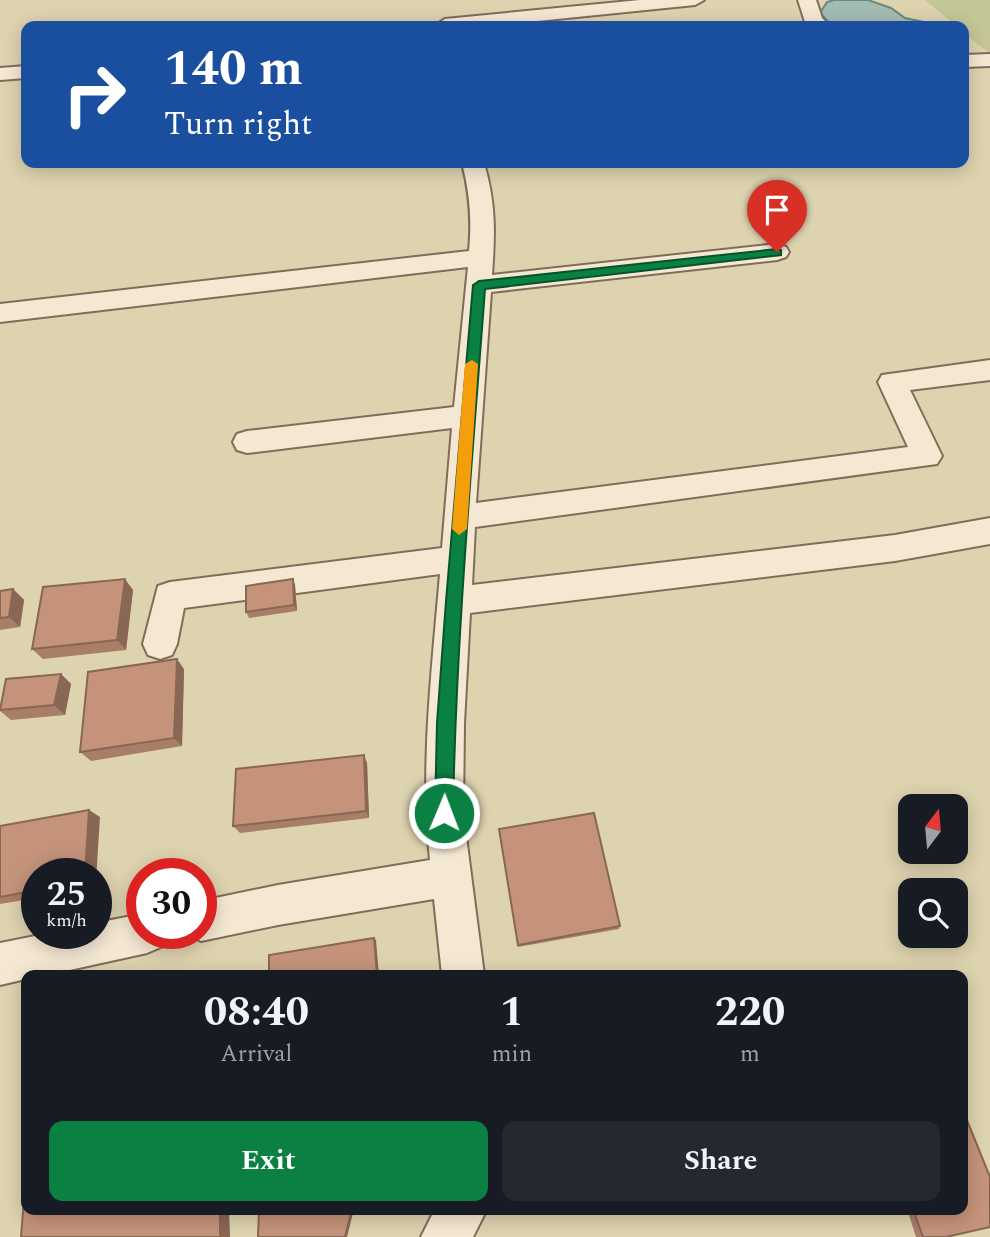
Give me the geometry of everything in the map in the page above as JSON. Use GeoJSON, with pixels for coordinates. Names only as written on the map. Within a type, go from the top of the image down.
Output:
{"type":"FeatureCollection","features":[{"type":"Feature","properties":{"kind":"street"},"geometry":{"type":"LineString","coordinates":[[486,21],[695,0]]}},
{"type":"Feature","properties":{"kind":"street"},"geometry":{"type":"LineString","coordinates":[[807,0],[813,21]]}},
{"type":"Feature","properties":{"kind":"street"},"geometry":{"type":"LineString","coordinates":[[440,5],[445,21]]}},
{"type":"Feature","properties":{"kind":"street"},"geometry":{"type":"LineString","coordinates":[[969,61],[990,60]]}},
{"type":"Feature","properties":{"kind":"street"},"geometry":{"type":"LineString","coordinates":[[0,74],[21,72]]}},
{"type":"Feature","properties":{"kind":"street"},"geometry":{"type":"LineString","coordinates":[[462,970],[444,813],[453,601],[484,222],[482,196],[474,168]]}},
{"type":"Feature","properties":{"kind":"street"},"geometry":{"type":"LineString","coordinates":[[0,313],[777,252]]}},
{"type":"Feature","properties":{"kind":"street"},"geometry":{"type":"LineString","coordinates":[[0,327],[479,274]]}},
{"type":"Feature","properties":{"kind":"street"},"geometry":{"type":"LineString","coordinates":[[460,517],[927,456],[892,382],[990,370]]}},
{"type":"Feature","properties":{"kind":"street"},"geometry":{"type":"LineString","coordinates":[[247,442],[468,416]]}},
{"type":"Feature","properties":{"kind":"street"},"geometry":{"type":"LineString","coordinates":[[453,601],[895,548],[990,531]]}},
{"type":"Feature","properties":{"kind":"street"},"geometry":{"type":"LineString","coordinates":[[160,644],[170,596],[457,559]]}},
{"type":"Feature","properties":{"kind":"street"},"geometry":{"type":"LineString","coordinates":[[217,918],[450,877]]}},
{"type":"Feature","properties":{"kind":"street"},"geometry":{"type":"LineString","coordinates":[[0,964],[126,937]]}},
{"type":"Feature","properties":{"kind":"street"},"geometry":{"type":"LineString","coordinates":[[445,1237],[459,1215]]}},
{"type":"Feature","properties":{"kind":"shaded area"},"geometry":{"type":"Polygon","coordinates":[[[0,0],[925,0],[950,21],[21,21],[21,168],[969,168],[969,37],[990,54],[990,1237],[0,1237],[0,0]]]}},
{"type":"Feature","properties":{"kind":"green space"},"geometry":{"type":"Polygon","coordinates":[[[925,0],[990,0],[990,54],[969,37],[969,21],[950,21],[925,0]]]}},
{"type":"Feature","properties":{"kind":"water"},"geometry":{"type":"Polygon","coordinates":[[[868,0],[891,8],[905,18],[919,21],[827,21],[820,13],[827,2],[868,0]]]}},
{"type":"Feature","properties":{"kind":"building"},"geometry":{"type":"Polygon","coordinates":[[[125,579],[117,640],[32,649],[43,587],[125,579]]]}},
{"type":"Feature","properties":{"kind":"building"},"geometry":{"type":"Polygon","coordinates":[[[293,579],[294,605],[246,612],[246,586],[293,579]]]}},
{"type":"Feature","properties":{"kind":"building"},"geometry":{"type":"Polygon","coordinates":[[[13,589],[9,617],[0,618],[0,591],[13,589]]]}},
{"type":"Feature","properties":{"kind":"building"},"geometry":{"type":"Polygon","coordinates":[[[177,659],[174,738],[80,752],[88,672],[177,659]]]}},
{"type":"Feature","properties":{"kind":"building"},"geometry":{"type":"Polygon","coordinates":[[[61,674],[54,705],[0,710],[6,679],[61,674]]]}},
{"type":"Feature","properties":{"kind":"building"},"geometry":{"type":"Polygon","coordinates":[[[364,755],[366,811],[233,826],[236,769],[364,755]]]}},
{"type":"Feature","properties":{"kind":"building"},"geometry":{"type":"Polygon","coordinates":[[[89,810],[86,858],[21,858],[21,893],[0,897],[0,826],[89,810]]]}},
{"type":"Feature","properties":{"kind":"building"},"geometry":{"type":"Polygon","coordinates":[[[594,813],[620,926],[518,945],[499,829],[594,813]]]}},
{"type":"Feature","properties":{"kind":"building"},"geometry":{"type":"Polygon","coordinates":[[[374,938],[377,970],[269,970],[269,955],[374,938]]]}},
{"type":"Feature","properties":{"kind":"building"},"geometry":{"type":"Polygon","coordinates":[[[968,1123],[990,1177],[990,1227],[946,1237],[923,1237],[915,1215],[968,1215],[968,1123]]]}},
{"type":"Feature","properties":{"kind":"building"},"geometry":{"type":"Polygon","coordinates":[[[23,1215],[220,1215],[220,1237],[21,1237],[23,1215]]]}},
{"type":"Feature","properties":{"kind":"building"},"geometry":{"type":"Polygon","coordinates":[[[259,1215],[350,1215],[345,1237],[258,1237],[259,1215]]]}},
{"type":"Feature","properties":{"kind":"slow traffic"},"geometry":{"type":"LineString","coordinates":[[459,529],[472,364]]}},
{"type":"Feature","properties":{"kind":"route"},"geometry":{"type":"LineString","coordinates":[[444,813],[453,601],[479,285],[777,252]]}}]}
